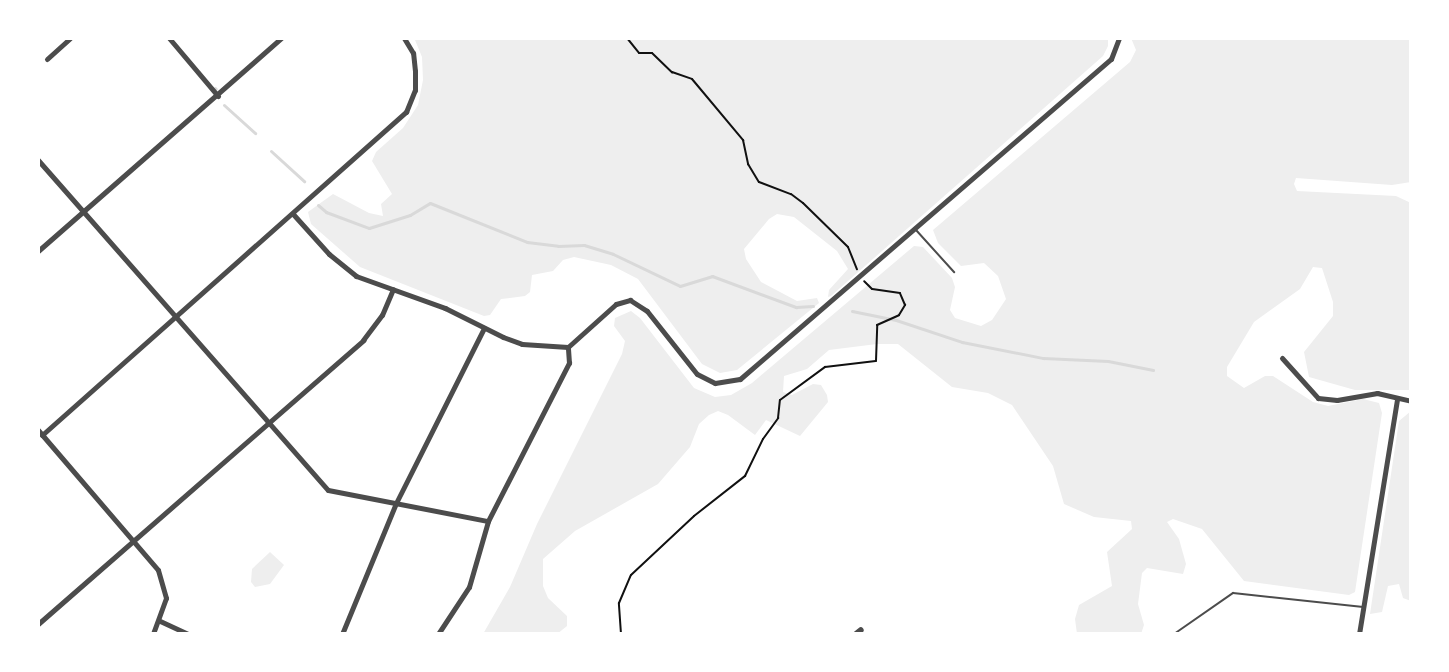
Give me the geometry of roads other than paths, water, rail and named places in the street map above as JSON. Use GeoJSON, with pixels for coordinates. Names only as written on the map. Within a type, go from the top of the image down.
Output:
{"type":"FeatureCollection","features":[{"type":"Feature","properties":{"kind":"street"},"geometry":{"type":"LineString","coordinates":[[47,59],[70,38]]}},
{"type":"Feature","properties":{"kind":"street"},"geometry":{"type":"LineString","coordinates":[[169,38],[218,96]]}},
{"type":"Feature","properties":{"kind":"street"},"geometry":{"type":"LineString","coordinates":[[38,251],[281,38]]}},
{"type":"Feature","properties":{"kind":"street"},"geometry":{"type":"LineString","coordinates":[[153,634],[166,598],[160,573],[40,432],[293,214],[406,112],[415,90],[415,71],[413,53],[404,38]]}},
{"type":"Feature","properties":{"kind":"street"},"geometry":{"type":"LineString","coordinates":[[293,214],[344,268],[445,308],[522,344],[568,347],[616,304],[636,301],[697,374],[715,383],[730,383],[748,373],[1111,59],[1119,38]]}},
{"type":"Feature","properties":{"kind":"street"},"geometry":{"type":"LineString","coordinates":[[38,160],[328,490],[488,521]]}},
{"type":"Feature","properties":{"kind":"street"},"geometry":{"type":"LineString","coordinates":[[38,624],[363,340],[382,315],[393,289]]}},
{"type":"Feature","properties":{"kind":"street"},"geometry":{"type":"LineString","coordinates":[[342,634],[396,503],[484,328]]}},
{"type":"Feature","properties":{"kind":"street"},"geometry":{"type":"LineString","coordinates":[[438,634],[469,587],[488,521],[569,363],[568,347]]}},
{"type":"Feature","properties":{"kind":"street"},"geometry":{"type":"LineString","coordinates":[[1282,358],[1318,398],[1337,400],[1377,393],[1411,401]]}},
{"type":"Feature","properties":{"kind":"street"},"geometry":{"type":"LineString","coordinates":[[1359,634],[1397,399]]}},
{"type":"Feature","properties":{"kind":"street"},"geometry":{"type":"LineString","coordinates":[[160,621],[188,634]]}},
{"type":"Feature","properties":{"kind":"lane"},"geometry":{"type":"LineString","coordinates":[[916,229],[954,272]]}},
{"type":"Feature","properties":{"kind":"lane"},"geometry":{"type":"LineString","coordinates":[[1174,634],[1233,593],[1363,607]]}},
{"type":"Feature","properties":{"kind":"waterway"},"geometry":{"type":"LineString","coordinates":[[224,105],[255,133]]}},
{"type":"Feature","properties":{"kind":"waterway"},"geometry":{"type":"LineString","coordinates":[[271,151],[304,181]]}},
{"type":"Feature","properties":{"kind":"waterway"},"geometry":{"type":"LineString","coordinates":[[318,205],[326,212],[369,228],[410,215],[430,203],[527,242],[584,245],[613,254],[680,286],[712,276],[796,307],[813,306]]}},
{"type":"Feature","properties":{"kind":"waterway"},"geometry":{"type":"LineString","coordinates":[[852,311],[896,320],[962,342],[1043,358],[1108,361],[1153,370]]}}]}
